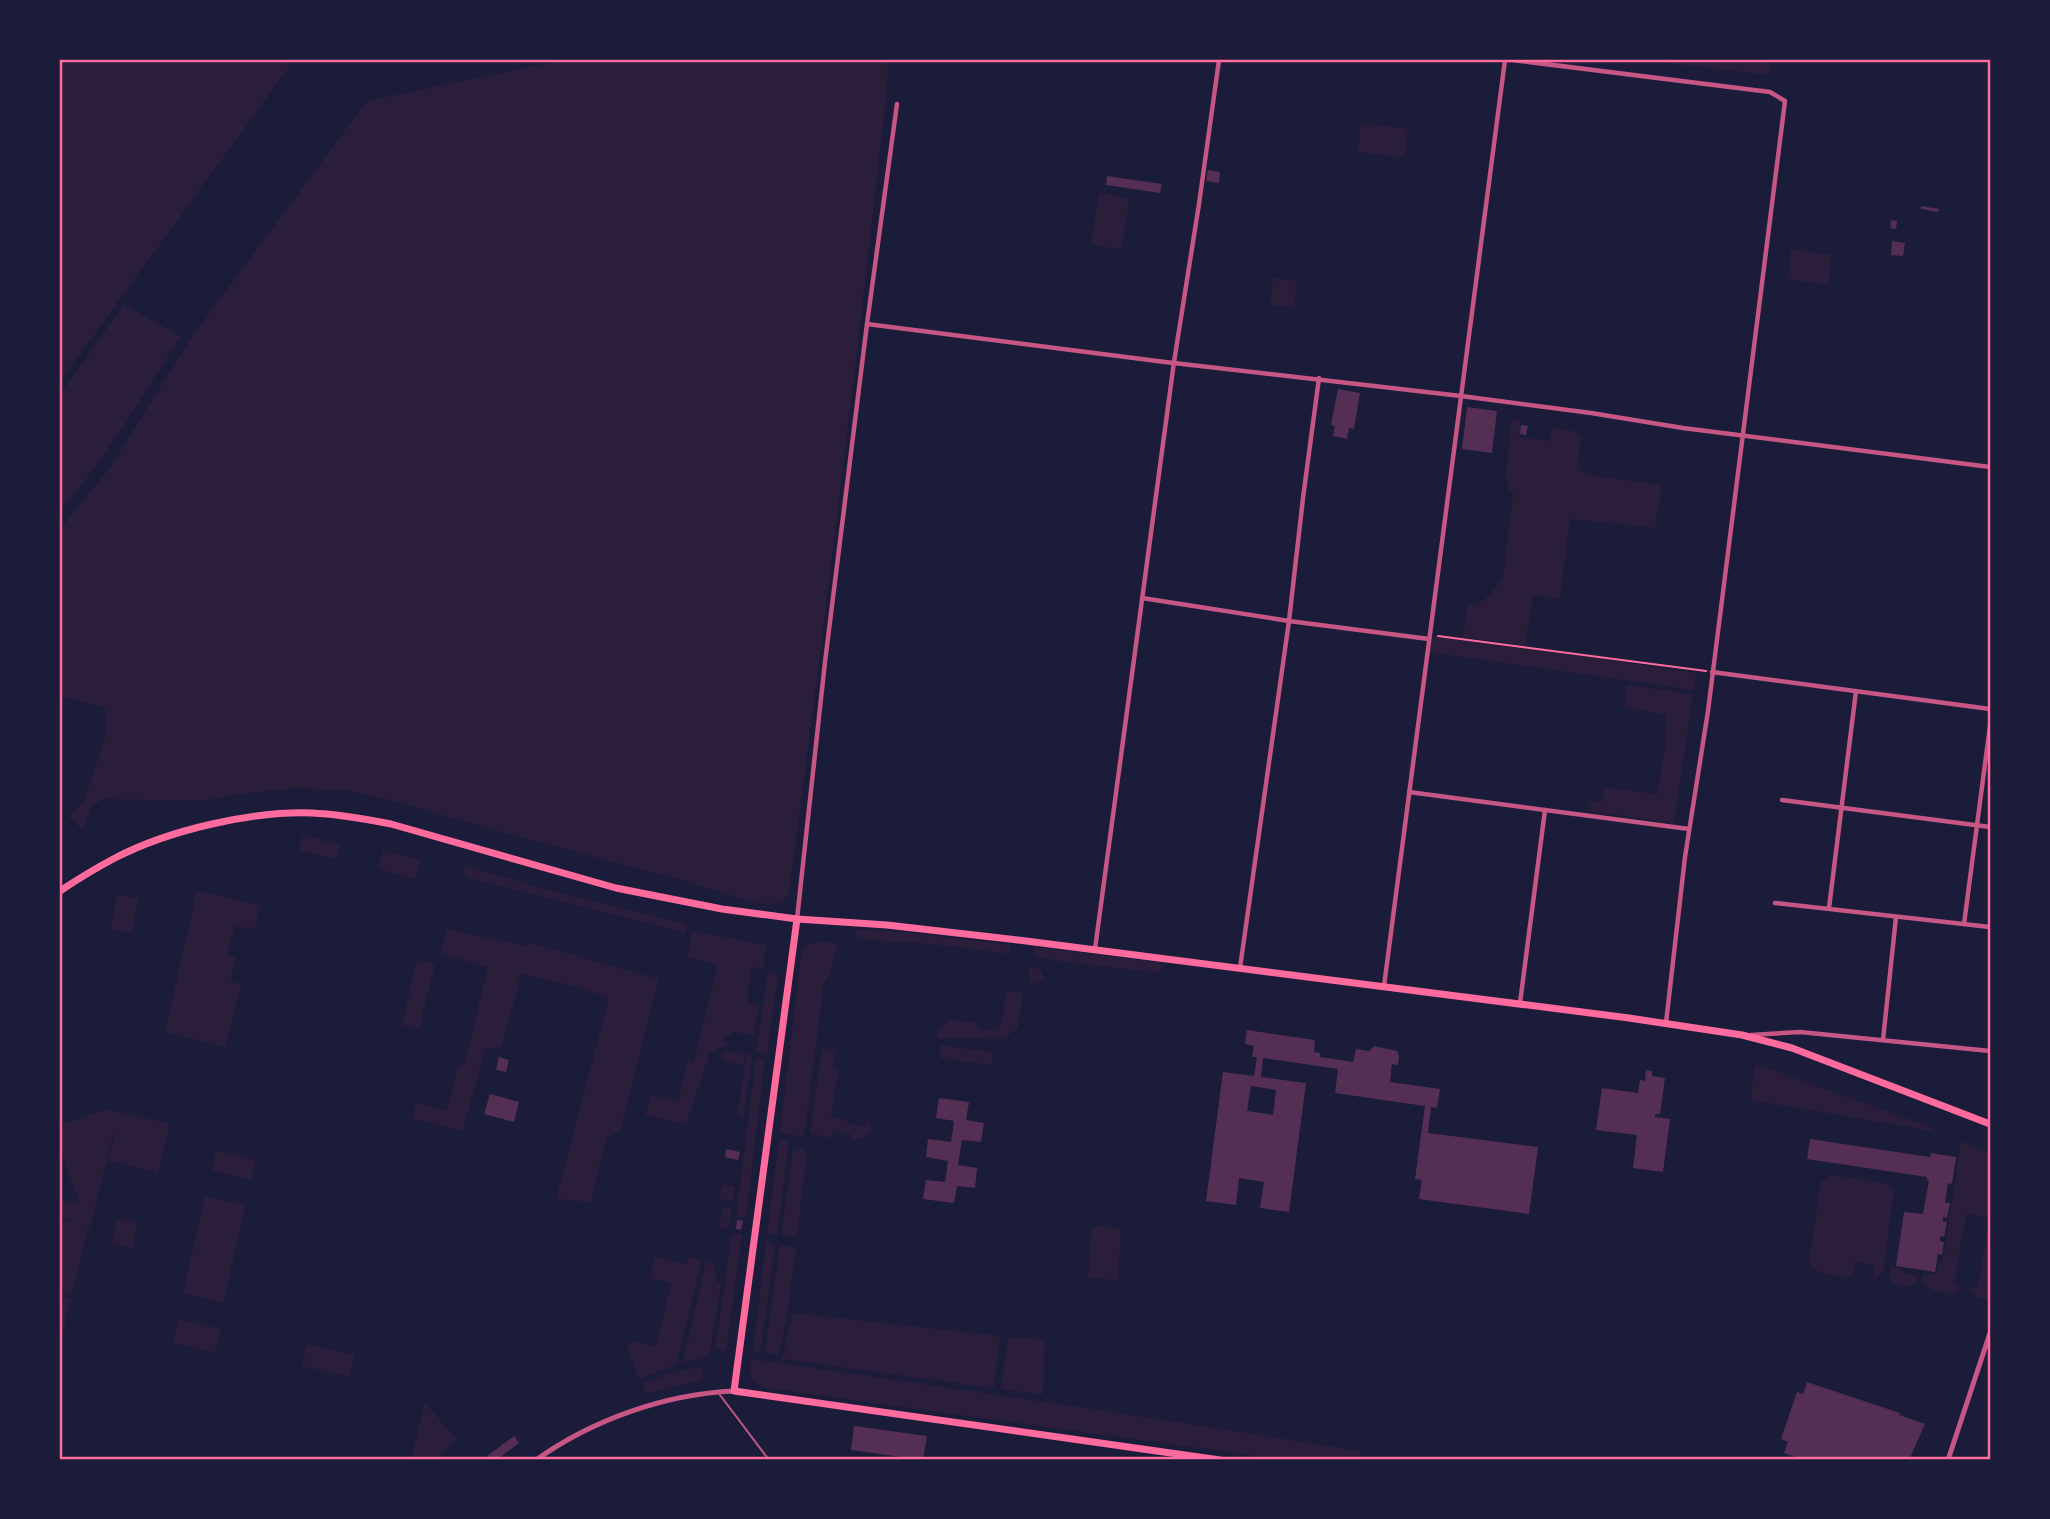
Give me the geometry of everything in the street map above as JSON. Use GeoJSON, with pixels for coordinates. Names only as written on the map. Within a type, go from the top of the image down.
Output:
{"type":"FeatureCollection","features":[{"type":"Feature","properties":{"kind":"main road"},"geometry":{"type":"LineString","coordinates":[[60,891],[117,857],[155,841],[244,818],[313,813],[359,818],[391,824],[616,888],[722,909],[797,919],[887,925],[1094,950],[1742,1035],[1792,1048],[1990,1124]]}},
{"type":"Feature","properties":{"kind":"main road"},"geometry":{"type":"LineString","coordinates":[[797,919],[734,1391],[1220,1460]]}},
{"type":"Feature","properties":{"kind":"street"},"geometry":{"type":"LineString","coordinates":[[1094,950],[1174,362],[1219,60]]}},
{"type":"Feature","properties":{"kind":"street"},"geometry":{"type":"LineString","coordinates":[[1384,987],[1505,60]]}},
{"type":"Feature","properties":{"kind":"street"},"geometry":{"type":"LineString","coordinates":[[1513,60],[1770,92],[1784,101],[1665,1024]]}},
{"type":"Feature","properties":{"kind":"street"},"geometry":{"type":"LineString","coordinates":[[797,919],[825,662],[897,104]]}},
{"type":"Feature","properties":{"kind":"street"},"geometry":{"type":"LineString","coordinates":[[867,324],[1461,396],[1742,436],[1990,467]]}},
{"type":"Feature","properties":{"kind":"street"},"geometry":{"type":"LineString","coordinates":[[1240,969],[1289,621],[1319,378]]}},
{"type":"Feature","properties":{"kind":"street"},"geometry":{"type":"LineString","coordinates":[[1142,598],[1289,621],[1429,637]]}},
{"type":"Feature","properties":{"kind":"street"},"geometry":{"type":"LineString","coordinates":[[1712,672],[1990,709]]}},
{"type":"Feature","properties":{"kind":"street"},"geometry":{"type":"LineString","coordinates":[[1829,908],[1856,691]]}},
{"type":"Feature","properties":{"kind":"street"},"geometry":{"type":"LineString","coordinates":[[1964,923],[1990,726]]}},
{"type":"Feature","properties":{"kind":"street"},"geometry":{"type":"LineString","coordinates":[[1409,792],[1689,829]]}},
{"type":"Feature","properties":{"kind":"street"},"geometry":{"type":"LineString","coordinates":[[1782,800],[1990,827]]}},
{"type":"Feature","properties":{"kind":"street"},"geometry":{"type":"LineString","coordinates":[[1520,1004],[1545,810]]}},
{"type":"Feature","properties":{"kind":"street"},"geometry":{"type":"LineString","coordinates":[[1775,903],[1990,927]]}},
{"type":"Feature","properties":{"kind":"street"},"geometry":{"type":"LineString","coordinates":[[1883,1040],[1896,917]]}},
{"type":"Feature","properties":{"kind":"street"},"geometry":{"type":"LineString","coordinates":[[1742,1035],[1800,1032],[1990,1051]]}},
{"type":"Feature","properties":{"kind":"street"},"geometry":{"type":"LineString","coordinates":[[1948,1460],[1990,1334]]}},
{"type":"Feature","properties":{"kind":"street"},"geometry":{"type":"LineString","coordinates":[[536,1460],[564,1441],[642,1409],[688,1396],[734,1391]]}},
{"type":"Feature","properties":{"kind":"lane"},"geometry":{"type":"LineString","coordinates":[[717,1392],[769,1460]]}},
{"type":"Feature","properties":{"kind":"path"},"geometry":{"type":"LineString","coordinates":[[1429,637],[1712,672]]}},
{"type":"Feature","properties":{"kind":"shaded area"},"geometry":{"type":"Polygon","coordinates":[[[60,60],[294,60],[60,382],[60,60]]]}},
{"type":"Feature","properties":{"kind":"shaded area"},"geometry":{"type":"Polygon","coordinates":[[[563,60],[888,60],[887,89],[852,391],[789,893],[782,903],[758,904],[688,882],[350,791],[297,788],[201,801],[103,799],[92,806],[82,830],[68,816],[83,801],[107,730],[105,708],[60,696],[60,529],[111,466],[193,335],[367,101],[563,60]]]}},
{"type":"Feature","properties":{"kind":"shaded area"},"geometry":{"type":"Polygon","coordinates":[[[1639,60],[1771,60],[1770,75],[1639,60]]]}},
{"type":"Feature","properties":{"kind":"shaded area"},"geometry":{"type":"Polygon","coordinates":[[[1361,123],[1408,129],[1404,158],[1358,152],[1361,123]]]}},
{"type":"Feature","properties":{"kind":"shaded area"},"geometry":{"type":"Polygon","coordinates":[[[1099,193],[1130,198],[1121,250],[1091,244],[1099,193]]]}},
{"type":"Feature","properties":{"kind":"shaded area"},"geometry":{"type":"Polygon","coordinates":[[[1791,249],[1832,255],[1828,285],[1788,279],[1791,249]]]}},
{"type":"Feature","properties":{"kind":"shaded area"},"geometry":{"type":"Polygon","coordinates":[[[1273,278],[1297,281],[1294,308],[1270,305],[1273,278]]]}},
{"type":"Feature","properties":{"kind":"shaded area"},"geometry":{"type":"Polygon","coordinates":[[[124,305],[181,336],[108,448],[60,511],[60,394],[124,305]]]}},
{"type":"Feature","properties":{"kind":"shaded area"},"geometry":{"type":"Polygon","coordinates":[[[1511,420],[1521,420],[1519,437],[1550,441],[1552,427],[1574,431],[1581,436],[1577,470],[1583,471],[1583,474],[1662,485],[1655,528],[1570,519],[1560,599],[1533,595],[1525,646],[1463,637],[1468,605],[1484,600],[1503,580],[1513,493],[1508,489],[1509,483],[1506,479],[1511,420]]]}},
{"type":"Feature","properties":{"kind":"shaded area"},"geometry":{"type":"Polygon","coordinates":[[[1430,635],[1697,673],[1694,690],[1428,652],[1430,635]]]}},
{"type":"Feature","properties":{"kind":"shaded area"},"geometry":{"type":"Polygon","coordinates":[[[1627,685],[1693,694],[1674,823],[1588,811],[1589,801],[1602,802],[1605,787],[1657,794],[1666,742],[1667,715],[1624,707],[1627,685]]]}},
{"type":"Feature","properties":{"kind":"shaded area"},"geometry":{"type":"Polygon","coordinates":[[[303,835],[340,845],[336,859],[299,850],[303,835]]]}},
{"type":"Feature","properties":{"kind":"shaded area"},"geometry":{"type":"Polygon","coordinates":[[[383,850],[421,860],[415,879],[378,869],[383,850]]]}},
{"type":"Feature","properties":{"kind":"shaded area"},"geometry":{"type":"Polygon","coordinates":[[[462,865],[549,890],[688,924],[685,933],[466,877],[462,865]]]}},
{"type":"Feature","properties":{"kind":"shaded area"},"geometry":{"type":"Polygon","coordinates":[[[197,890],[260,906],[254,930],[235,926],[227,955],[236,958],[231,981],[241,984],[226,1047],[165,1032],[197,890]]]}},
{"type":"Feature","properties":{"kind":"shaded area"},"geometry":{"type":"Polygon","coordinates":[[[118,894],[139,899],[131,934],[110,929],[118,894]]]}},
{"type":"Feature","properties":{"kind":"shaded area"},"geometry":{"type":"Polygon","coordinates":[[[447,929],[527,946],[528,942],[659,979],[620,1131],[606,1138],[591,1202],[556,1199],[609,998],[574,986],[521,974],[502,1047],[485,1049],[463,1131],[412,1119],[416,1103],[447,1110],[458,1067],[464,1065],[488,967],[441,954],[447,929]]]}},
{"type":"Feature","properties":{"kind":"shaded area"},"geometry":{"type":"Polygon","coordinates":[[[857,930],[905,932],[1010,945],[1010,954],[932,944],[857,939],[857,930]]]}},
{"type":"Feature","properties":{"kind":"shaded area"},"geometry":{"type":"Polygon","coordinates":[[[693,931],[766,945],[763,968],[751,967],[747,1003],[759,1005],[754,1036],[734,1032],[725,1038],[728,1047],[724,1046],[710,1053],[686,1124],[645,1115],[651,1095],[678,1101],[688,1060],[694,1061],[718,964],[687,958],[693,931]]]}},
{"type":"Feature","properties":{"kind":"shaded area"},"geometry":{"type":"Polygon","coordinates":[[[815,942],[838,943],[831,970],[824,983],[804,1137],[780,1133],[802,948],[815,942]]]}},
{"type":"Feature","properties":{"kind":"shaded area"},"geometry":{"type":"Polygon","coordinates":[[[1034,947],[1162,963],[1160,973],[1064,962],[1034,956],[1034,947]]]}},
{"type":"Feature","properties":{"kind":"shaded area"},"geometry":{"type":"Polygon","coordinates":[[[417,960],[435,964],[419,1029],[402,1025],[417,960]]]}},
{"type":"Feature","properties":{"kind":"shaded area"},"geometry":{"type":"Polygon","coordinates":[[[1029,967],[1040,969],[1045,979],[1040,983],[1029,983],[1029,967]]]}},
{"type":"Feature","properties":{"kind":"shaded area"},"geometry":{"type":"Polygon","coordinates":[[[768,972],[778,974],[767,1054],[756,1052],[768,972]]]}},
{"type":"Feature","properties":{"kind":"shaded area"},"geometry":{"type":"Polygon","coordinates":[[[1017,989],[1022,996],[1018,1028],[1006,1037],[937,1038],[939,1029],[951,1019],[975,1023],[980,1029],[998,1031],[1006,994],[1017,989]]]}},
{"type":"Feature","properties":{"kind":"shaded area"},"geometry":{"type":"Polygon","coordinates":[[[940,1045],[993,1052],[992,1065],[939,1058],[940,1045]]]}},
{"type":"Feature","properties":{"kind":"shaded area"},"geometry":{"type":"Polygon","coordinates":[[[822,1048],[836,1050],[833,1067],[838,1071],[831,1117],[864,1126],[867,1121],[872,1127],[866,1138],[850,1140],[851,1134],[832,1131],[831,1138],[810,1134],[822,1048]]]}},
{"type":"Feature","properties":{"kind":"shaded area"},"geometry":{"type":"Polygon","coordinates":[[[724,1050],[746,1054],[743,1066],[720,1060],[724,1050]]]}},
{"type":"Feature","properties":{"kind":"shaded area"},"geometry":{"type":"Polygon","coordinates":[[[747,1054],[752,1056],[744,1117],[737,1114],[747,1054]]]}},
{"type":"Feature","properties":{"kind":"shaded area"},"geometry":{"type":"Polygon","coordinates":[[[756,1057],[765,1059],[746,1218],[736,1217],[756,1057]]]}},
{"type":"Feature","properties":{"kind":"shaded area"},"geometry":{"type":"Polygon","coordinates":[[[1755,1065],[1933,1128],[1932,1131],[1750,1100],[1755,1065]]]}},
{"type":"Feature","properties":{"kind":"shaded area"},"geometry":{"type":"Polygon","coordinates":[[[107,1109],[170,1124],[158,1173],[109,1161],[116,1122],[89,1230],[85,1222],[88,1230],[72,1296],[60,1293],[60,1220],[75,1222],[60,1218],[60,1199],[80,1204],[60,1150],[60,1125],[107,1109]]]}},
{"type":"Feature","properties":{"kind":"shaded area"},"geometry":{"type":"Polygon","coordinates":[[[779,1140],[789,1142],[777,1235],[767,1233],[779,1140]]]}},
{"type":"Feature","properties":{"kind":"shaded area"},"geometry":{"type":"Polygon","coordinates":[[[1961,1141],[1990,1154],[1989,1299],[1977,1297],[1970,1287],[1978,1288],[1989,1218],[1966,1214],[1954,1284],[1961,1286],[1958,1292],[1939,1292],[1923,1283],[1923,1273],[1935,1275],[1944,1254],[1961,1141]]]}},
{"type":"Feature","properties":{"kind":"shaded area"},"geometry":{"type":"Polygon","coordinates":[[[802,1148],[807,1153],[797,1237],[781,1235],[793,1150],[802,1148]]]}},
{"type":"Feature","properties":{"kind":"shaded area"},"geometry":{"type":"Polygon","coordinates":[[[216,1150],[256,1160],[251,1180],[212,1170],[216,1150]]]}},
{"type":"Feature","properties":{"kind":"shaded area"},"geometry":{"type":"Polygon","coordinates":[[[1833,1175],[1885,1183],[1894,1190],[1883,1273],[1874,1280],[1874,1265],[1855,1262],[1852,1278],[1821,1273],[1809,1261],[1821,1181],[1833,1175]]]}},
{"type":"Feature","properties":{"kind":"shaded area"},"geometry":{"type":"Polygon","coordinates":[[[722,1184],[735,1187],[732,1201],[719,1199],[722,1184]]]}},
{"type":"Feature","properties":{"kind":"shaded area"},"geometry":{"type":"Polygon","coordinates":[[[205,1196],[246,1205],[223,1303],[183,1293],[205,1196]]]}},
{"type":"Feature","properties":{"kind":"shaded area"},"geometry":{"type":"Polygon","coordinates":[[[723,1206],[732,1208],[728,1229],[719,1227],[723,1206]]]}},
{"type":"Feature","properties":{"kind":"shaded area"},"geometry":{"type":"Polygon","coordinates":[[[117,1218],[138,1222],[133,1248],[112,1244],[117,1218]]]}},
{"type":"Feature","properties":{"kind":"shaded area"},"geometry":{"type":"Polygon","coordinates":[[[1092,1226],[1121,1228],[1118,1280],[1088,1278],[1092,1226]]]}},
{"type":"Feature","properties":{"kind":"shaded area"},"geometry":{"type":"Polygon","coordinates":[[[732,1233],[742,1234],[726,1351],[715,1349],[732,1233]]]}},
{"type":"Feature","properties":{"kind":"shaded area"},"geometry":{"type":"Polygon","coordinates":[[[766,1242],[775,1244],[761,1351],[753,1351],[766,1242]]]}},
{"type":"Feature","properties":{"kind":"shaded area"},"geometry":{"type":"Polygon","coordinates":[[[780,1245],[796,1248],[779,1355],[765,1352],[780,1245]]]}},
{"type":"Feature","properties":{"kind":"shaded area"},"geometry":{"type":"Polygon","coordinates":[[[654,1257],[686,1264],[689,1257],[702,1260],[676,1365],[638,1379],[627,1347],[631,1341],[656,1346],[671,1283],[650,1278],[654,1257]]]}},
{"type":"Feature","properties":{"kind":"shaded area"},"geometry":{"type":"Polygon","coordinates":[[[706,1261],[715,1264],[716,1281],[721,1283],[710,1353],[704,1358],[683,1363],[706,1261]]]}},
{"type":"Feature","properties":{"kind":"shaded area"},"geometry":{"type":"Polygon","coordinates":[[[1890,1266],[1903,1268],[1903,1273],[1918,1275],[1915,1283],[1909,1286],[1894,1284],[1890,1277],[1890,1266]]]}},
{"type":"Feature","properties":{"kind":"shaded area"},"geometry":{"type":"Polygon","coordinates":[[[60,1296],[71,1299],[60,1347],[60,1296]]]}},
{"type":"Feature","properties":{"kind":"shaded area"},"geometry":{"type":"Polygon","coordinates":[[[793,1313],[1000,1336],[994,1388],[782,1359],[793,1313]]]}},
{"type":"Feature","properties":{"kind":"shaded area"},"geometry":{"type":"Polygon","coordinates":[[[179,1319],[221,1329],[215,1353],[173,1343],[179,1319]]]}},
{"type":"Feature","properties":{"kind":"shaded area"},"geometry":{"type":"Polygon","coordinates":[[[1008,1337],[1045,1340],[1043,1395],[1001,1389],[1008,1337]]]}},
{"type":"Feature","properties":{"kind":"shaded area"},"geometry":{"type":"Polygon","coordinates":[[[307,1344],[355,1355],[350,1377],[302,1366],[307,1344]]]}},
{"type":"Feature","properties":{"kind":"shaded area"},"geometry":{"type":"Polygon","coordinates":[[[751,1359],[1361,1451],[1359,1459],[1277,1459],[773,1389],[753,1380],[751,1359]]]}},
{"type":"Feature","properties":{"kind":"shaded area"},"geometry":{"type":"Polygon","coordinates":[[[701,1366],[703,1380],[646,1394],[642,1384],[664,1375],[701,1366]]]}},
{"type":"Feature","properties":{"kind":"shaded area"},"geometry":{"type":"Polygon","coordinates":[[[425,1403],[457,1439],[435,1459],[411,1459],[425,1403]]]}},
{"type":"Feature","properties":{"kind":"building"},"geometry":{"type":"Polygon","coordinates":[[[1208,170],[1220,172],[1219,183],[1206,181],[1208,170]]]}},
{"type":"Feature","properties":{"kind":"building"},"geometry":{"type":"Polygon","coordinates":[[[1107,176],[1162,184],[1160,193],[1106,185],[1107,176]]]}},
{"type":"Feature","properties":{"kind":"building"},"geometry":{"type":"Polygon","coordinates":[[[1921,206],[1939,209],[1938,212],[1921,209],[1921,206]]]}},
{"type":"Feature","properties":{"kind":"building"},"geometry":{"type":"Polygon","coordinates":[[[1891,220],[1897,221],[1896,229],[1890,228],[1891,220]]]}},
{"type":"Feature","properties":{"kind":"building"},"geometry":{"type":"Polygon","coordinates":[[[1892,241],[1905,243],[1903,256],[1891,255],[1892,241]]]}},
{"type":"Feature","properties":{"kind":"building"},"geometry":{"type":"Polygon","coordinates":[[[1338,389],[1360,393],[1354,429],[1349,428],[1347,439],[1333,436],[1335,426],[1331,425],[1338,389]]]}},
{"type":"Feature","properties":{"kind":"building"},"geometry":{"type":"Polygon","coordinates":[[[1467,407],[1497,411],[1492,453],[1462,449],[1467,407]]]}},
{"type":"Feature","properties":{"kind":"building"},"geometry":{"type":"Polygon","coordinates":[[[1521,425],[1528,426],[1526,435],[1520,434],[1521,425]]]}},
{"type":"Feature","properties":{"kind":"building"},"geometry":{"type":"Polygon","coordinates":[[[1247,1030],[1315,1040],[1314,1052],[1320,1053],[1320,1057],[1353,1062],[1356,1049],[1369,1051],[1374,1046],[1397,1051],[1398,1065],[1392,1064],[1390,1082],[1440,1089],[1437,1108],[1431,1107],[1428,1133],[1538,1147],[1529,1214],[1419,1199],[1422,1180],[1415,1179],[1425,1106],[1335,1093],[1338,1069],[1263,1058],[1261,1077],[1306,1083],[1289,1212],[1260,1208],[1264,1182],[1239,1178],[1236,1205],[1206,1201],[1223,1072],[1254,1076],[1257,1057],[1252,1057],[1254,1046],[1245,1044],[1247,1030]],[[1251,1086],[1247,1111],[1273,1115],[1276,1090],[1251,1086]]]}},
{"type":"Feature","properties":{"kind":"building"},"geometry":{"type":"Polygon","coordinates":[[[499,1057],[509,1060],[506,1072],[496,1070],[499,1057]]]}},
{"type":"Feature","properties":{"kind":"building"},"geometry":{"type":"Polygon","coordinates":[[[1646,1070],[1652,1071],[1652,1076],[1665,1078],[1660,1114],[1655,1114],[1655,1117],[1670,1119],[1663,1172],[1633,1168],[1637,1135],[1596,1130],[1602,1088],[1638,1093],[1640,1080],[1645,1081],[1646,1070]]]}},
{"type":"Feature","properties":{"kind":"building"},"geometry":{"type":"Polygon","coordinates":[[[490,1094],[519,1102],[514,1122],[484,1114],[490,1094]]]}},
{"type":"Feature","properties":{"kind":"building"},"geometry":{"type":"Polygon","coordinates":[[[939,1098],[969,1102],[966,1120],[984,1123],[981,1142],[962,1140],[958,1165],[977,1168],[975,1188],[957,1186],[954,1203],[923,1199],[926,1180],[945,1182],[948,1161],[926,1157],[928,1139],[951,1142],[954,1121],[936,1118],[939,1098]]]}},
{"type":"Feature","properties":{"kind":"building"},"geometry":{"type":"Polygon","coordinates":[[[1810,1139],[1930,1157],[1931,1153],[1956,1157],[1952,1184],[1948,1183],[1945,1203],[1950,1203],[1947,1218],[1943,1217],[1943,1221],[1947,1222],[1944,1237],[1940,1236],[1940,1241],[1944,1242],[1942,1255],[1938,1254],[1935,1272],[1896,1266],[1904,1212],[1923,1214],[1929,1180],[1927,1177],[1807,1159],[1810,1139]]]}},
{"type":"Feature","properties":{"kind":"building"},"geometry":{"type":"Polygon","coordinates":[[[726,1149],[740,1152],[738,1160],[725,1157],[726,1149]]]}},
{"type":"Feature","properties":{"kind":"building"},"geometry":{"type":"Polygon","coordinates":[[[737,1220],[743,1221],[741,1230],[736,1229],[737,1220]]]}},
{"type":"Feature","properties":{"kind":"building"},"geometry":{"type":"Polygon","coordinates":[[[1807,1382],[1925,1424],[1909,1460],[1804,1460],[1784,1453],[1788,1442],[1781,1439],[1797,1392],[1803,1394],[1807,1382]]]}},
{"type":"Feature","properties":{"kind":"building"},"geometry":{"type":"Polygon","coordinates":[[[854,1426],[927,1436],[923,1460],[851,1450],[854,1426]]]}},
{"type":"Feature","properties":{"kind":"building"},"geometry":{"type":"Polygon","coordinates":[[[514,1436],[519,1443],[496,1460],[490,1460],[487,1456],[514,1436]]]}}]}
